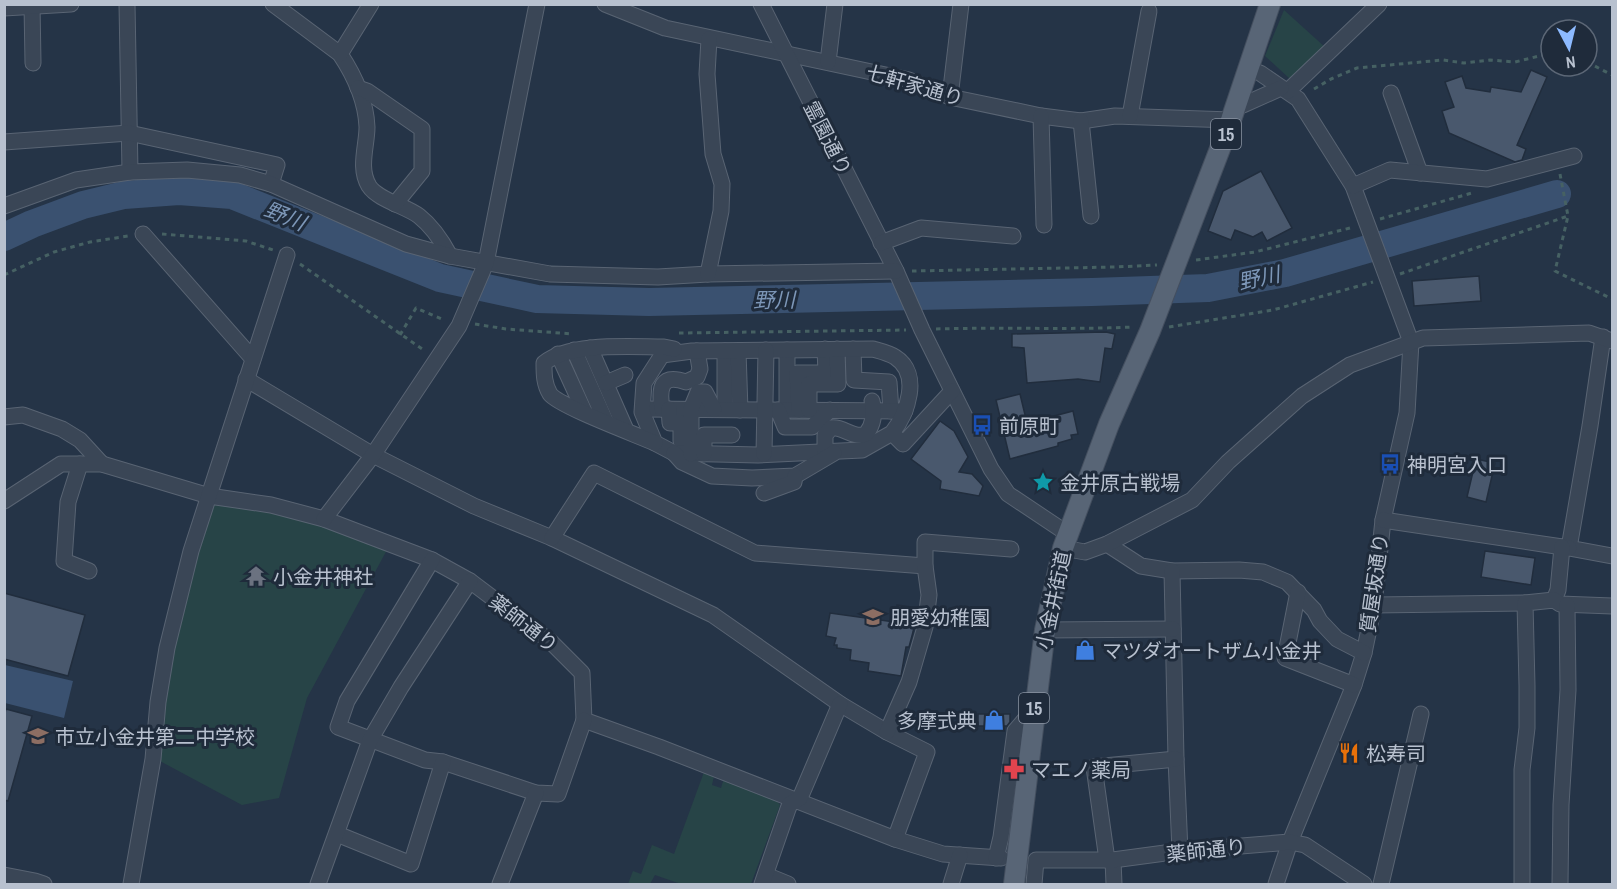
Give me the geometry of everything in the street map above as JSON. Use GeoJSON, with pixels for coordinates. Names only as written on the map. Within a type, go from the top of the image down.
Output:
{"type":"FeatureCollection","features":[{"type":"Feature","properties":{"kind":"main road","name":"15"},"geometry":{"type":"LineString","coordinates":[[1149,331],[1234,111],[1270,4]]}},
{"type":"Feature","properties":{"kind":"main road","name":"小金井街道"},"geometry":{"type":"LineString","coordinates":[[1014,885],[1045,630],[1066,541],[1109,424],[1149,331]]}},
{"type":"Feature","properties":{"kind":"street"},"geometry":{"type":"LineString","coordinates":[[4,8],[71,4]]}},
{"type":"Feature","properties":{"kind":"street"},"geometry":{"type":"LineString","coordinates":[[127,4],[130,172]]}},
{"type":"Feature","properties":{"kind":"street"},"geometry":{"type":"LineString","coordinates":[[340,54],[371,4]]}},
{"type":"Feature","properties":{"kind":"street"},"geometry":{"type":"LineString","coordinates":[[324,519],[373,455],[460,324],[486,263],[537,4]]}},
{"type":"Feature","properties":{"kind":"street","name":"七軒家通り"},"geometry":{"type":"LineString","coordinates":[[605,4],[665,28],[709,39],[784,52],[909,80],[950,97],[1041,116],[1081,121],[1103,116],[1234,111],[1244,105],[1289,93],[1379,4]]}},
{"type":"Feature","properties":{"kind":"street","name":"霊園通り"},"geometry":{"type":"LineString","coordinates":[[761,4],[896,271],[922,330]]}},
{"type":"Feature","properties":{"kind":"street"},"geometry":{"type":"LineString","coordinates":[[828,62],[835,4]]}},
{"type":"Feature","properties":{"kind":"street"},"geometry":{"type":"LineString","coordinates":[[950,97],[961,4]]}},
{"type":"Feature","properties":{"kind":"street"},"geometry":{"type":"LineString","coordinates":[[32,5],[33,63]]}},
{"type":"Feature","properties":{"kind":"street"},"geometry":{"type":"LineString","coordinates":[[281,8],[340,54],[358,88],[367,126],[363,161],[365,177],[370,188],[419,216],[437,233],[450,256]]}},
{"type":"Feature","properties":{"kind":"street"},"geometry":{"type":"LineString","coordinates":[[1130,116],[1149,11]]}},
{"type":"Feature","properties":{"kind":"street"},"geometry":{"type":"LineString","coordinates":[[708,274],[721,211],[722,184],[713,154],[707,74],[709,39]]}},
{"type":"Feature","properties":{"kind":"street"},"geometry":{"type":"LineString","coordinates":[[1248,69],[1260,73],[1289,93],[1353,186],[1390,170],[1487,179],[1574,156]]}},
{"type":"Feature","properties":{"kind":"street"},"geometry":{"type":"LineString","coordinates":[[358,88],[367,91],[422,129],[422,171],[395,204]]}},
{"type":"Feature","properties":{"kind":"street"},"geometry":{"type":"LineString","coordinates":[[1391,93],[1420,173]]}},
{"type":"Feature","properties":{"kind":"street"},"geometry":{"type":"LineString","coordinates":[[1041,116],[1044,225]]}},
{"type":"Feature","properties":{"kind":"street"},"geometry":{"type":"LineString","coordinates":[[1081,121],[1090,216]]}},
{"type":"Feature","properties":{"kind":"street"},"geometry":{"type":"LineString","coordinates":[[4,142],[129,133],[277,165],[271,184]]}},
{"type":"Feature","properties":{"kind":"street"},"geometry":{"type":"LineString","coordinates":[[5,204],[76,180],[130,172],[187,170],[240,175],[271,184],[406,244],[450,256],[550,274],[658,277],[896,271]]}},
{"type":"Feature","properties":{"kind":"street","name":"質屋坂通り"},"geometry":{"type":"LineString","coordinates":[[1276,885],[1290,842],[1354,685],[1364,653],[1374,605],[1383,520],[1407,413],[1411,342],[1353,186]]}},
{"type":"Feature","properties":{"kind":"street"},"geometry":{"type":"LineString","coordinates":[[882,243],[921,228],[1013,236]]}},
{"type":"Feature","properties":{"kind":"street"},"geometry":{"type":"LineString","coordinates":[[143,234],[253,359]]}},
{"type":"Feature","properties":{"kind":"street"},"geometry":{"type":"LineString","coordinates":[[131,885],[153,759],[158,702],[167,648],[191,551],[287,255]]}},
{"type":"Feature","properties":{"kind":"street"},"geometry":{"type":"LineString","coordinates":[[922,330],[991,469],[1008,494],[1066,541],[1086,552],[1107,544],[1192,500],[1228,462],[1302,396],[1350,365],[1423,338],[1589,333],[1608,339],[1558,590],[1568,690],[1561,805],[1560,885]]}},
{"type":"Feature","properties":{"kind":"street"},"geometry":{"type":"LineString","coordinates":[[691,352],[664,347],[574,350],[558,354],[544,363],[544,379],[551,396],[655,443],[688,453],[764,454],[862,450],[892,433],[901,421],[889,382],[854,380],[853,349]]}},
{"type":"Feature","properties":{"kind":"street"},"geometry":{"type":"LineString","coordinates":[[590,348],[626,430]]}},
{"type":"Feature","properties":{"kind":"street"},"geometry":{"type":"LineString","coordinates":[[764,454],[798,410],[797,373],[826,373],[831,349]]}},
{"type":"Feature","properties":{"kind":"street"},"geometry":{"type":"LineString","coordinates":[[643,409],[898,411],[909,399],[908,373],[896,357],[873,349],[691,352],[662,355],[644,383],[642,412],[655,443]]}},
{"type":"Feature","properties":{"kind":"street"},"geometry":{"type":"LineString","coordinates":[[574,350],[606,422]]}},
{"type":"Feature","properties":{"kind":"street"},"geometry":{"type":"LineString","coordinates":[[766,350],[798,410]]}},
{"type":"Feature","properties":{"kind":"street"},"geometry":{"type":"LineString","coordinates":[[787,350],[787,386],[798,410]]}},
{"type":"Feature","properties":{"kind":"street"},"geometry":{"type":"LineString","coordinates":[[732,351],[739,379],[728,409],[733,454]]}},
{"type":"Feature","properties":{"kind":"street"},"geometry":{"type":"LineString","coordinates":[[688,453],[681,423],[670,423],[661,387],[665,382],[676,379],[686,382],[698,377],[700,369],[691,352]]}},
{"type":"Feature","properties":{"kind":"street"},"geometry":{"type":"LineString","coordinates":[[558,354],[585,413]]}},
{"type":"Feature","properties":{"kind":"street"},"geometry":{"type":"LineString","coordinates":[[606,383],[625,375]]}},
{"type":"Feature","properties":{"kind":"street"},"geometry":{"type":"LineString","coordinates":[[246,379],[373,455],[474,506],[552,538],[713,615],[840,704],[887,732],[927,752],[895,839]]}},
{"type":"Feature","properties":{"kind":"street"},"geometry":{"type":"LineString","coordinates":[[708,379],[739,379]]}},
{"type":"Feature","properties":{"kind":"street"},"geometry":{"type":"LineString","coordinates":[[892,433],[903,444],[952,390]]}},
{"type":"Feature","properties":{"kind":"street"},"geometry":{"type":"LineString","coordinates":[[688,453],[691,409]]}},
{"type":"Feature","properties":{"kind":"street"},"geometry":{"type":"LineString","coordinates":[[830,451],[824,442],[827,431],[836,427],[854,436],[866,434],[873,421],[874,410]]}},
{"type":"Feature","properties":{"kind":"street"},"geometry":{"type":"LineString","coordinates":[[4,417],[23,416],[62,429],[80,440],[102,464]]}},
{"type":"Feature","properties":{"kind":"street"},"geometry":{"type":"LineString","coordinates":[[732,435],[704,435],[682,462],[712,476],[752,478],[795,476],[830,451]]}},
{"type":"Feature","properties":{"kind":"street","name":"薬師通り"},"geometry":{"type":"LineString","coordinates":[[4,501],[61,464],[102,464],[209,496],[270,505],[324,519],[432,560],[470,581],[551,642],[582,673],[584,720]]}},
{"type":"Feature","properties":{"kind":"street"},"geometry":{"type":"LineString","coordinates":[[80,464],[68,502],[63,561],[89,571]]}},
{"type":"Feature","properties":{"kind":"street"},"geometry":{"type":"LineString","coordinates":[[552,538],[594,473],[755,553],[926,566]]}},
{"type":"Feature","properties":{"kind":"street"},"geometry":{"type":"LineString","coordinates":[[764,494],[794,482],[795,476]]}},
{"type":"Feature","properties":{"kind":"street"},"geometry":{"type":"LineString","coordinates":[[1383,520],[1612,556]]}},
{"type":"Feature","properties":{"kind":"street"},"geometry":{"type":"LineString","coordinates":[[887,732],[909,682],[925,627],[929,595],[925,542],[1011,549]]}},
{"type":"Feature","properties":{"kind":"street"},"geometry":{"type":"LineString","coordinates":[[1107,544],[1141,566],[1172,571],[1263,572],[1287,582],[1314,610],[1320,621],[1337,639],[1364,653]]}},
{"type":"Feature","properties":{"kind":"street"},"geometry":{"type":"LineString","coordinates":[[432,560],[347,701],[338,727],[425,760],[443,762],[536,793],[558,794],[584,720],[895,839],[943,854],[998,858],[1016,731],[1034,710]]}},
{"type":"Feature","properties":{"kind":"street"},"geometry":{"type":"LineString","coordinates":[[1172,571],[1180,851]]}},
{"type":"Feature","properties":{"kind":"street"},"geometry":{"type":"LineString","coordinates":[[318,885],[370,740],[401,687],[470,581]]}},
{"type":"Feature","properties":{"kind":"street"},"geometry":{"type":"LineString","coordinates":[[1298,592],[1285,658],[1354,685]]}},
{"type":"Feature","properties":{"kind":"street"},"geometry":{"type":"LineString","coordinates":[[1374,605],[1560,602],[1612,606]]}},
{"type":"Feature","properties":{"kind":"street"},"geometry":{"type":"LineString","coordinates":[[1522,885],[1522,770],[1527,728],[1525,603]]}},
{"type":"Feature","properties":{"kind":"street"},"geometry":{"type":"LineString","coordinates":[[1045,630],[1173,629]]}},
{"type":"Feature","properties":{"kind":"street"},"geometry":{"type":"LineString","coordinates":[[788,885],[764,880],[788,809],[800,798],[840,704]]}},
{"type":"Feature","properties":{"kind":"street"},"geometry":{"type":"LineString","coordinates":[[1381,885],[1421,714]]}},
{"type":"Feature","properties":{"kind":"street"},"geometry":{"type":"LineString","coordinates":[[1114,885],[1094,767],[1176,759]]}},
{"type":"Feature","properties":{"kind":"street"},"geometry":{"type":"LineString","coordinates":[[338,834],[411,864],[443,762]]}},
{"type":"Feature","properties":{"kind":"street"},"geometry":{"type":"LineString","coordinates":[[500,885],[536,793]]}},
{"type":"Feature","properties":{"kind":"street","name":"薬師通り"},"geometry":{"type":"LineString","coordinates":[[1034,885],[1036,860],[1110,860],[1180,851],[1290,842],[1305,845],[1364,885]]}},
{"type":"Feature","properties":{"kind":"street"},"geometry":{"type":"LineString","coordinates":[[951,885],[960,855]]}},
{"type":"Feature","properties":{"kind":"street"},"geometry":{"type":"LineString","coordinates":[[4,875],[44,885]]}},
{"type":"Feature","properties":{"kind":"path"},"geometry":{"type":"LineString","coordinates":[[1289,93],[1357,68],[1443,60],[1464,63],[1490,60],[1515,62],[1539,56]]}},
{"type":"Feature","properties":{"kind":"path"},"geometry":{"type":"LineString","coordinates":[[1560,169],[1568,216],[1555,271],[1612,299]]}},
{"type":"Feature","properties":{"kind":"path"},"geometry":{"type":"LineString","coordinates":[[677,333],[1006,327],[1069,330],[1137,327],[1149,331],[1273,310],[1568,216]]}},
{"type":"Feature","properties":{"kind":"path"},"geometry":{"type":"LineString","coordinates":[[4,275],[54,252],[90,242],[143,234],[246,241],[287,255],[437,359]]}},
{"type":"Feature","properties":{"kind":"path"},"geometry":{"type":"LineString","coordinates":[[896,271],[1114,267],[1176,262]]}},
{"type":"Feature","properties":{"kind":"path"},"geometry":{"type":"LineString","coordinates":[[400,335],[417,308],[460,324],[574,334]]}},
{"type":"Feature","properties":{"kind":"green space"},"geometry":{"type":"Polygon","coordinates":[[[1284,10],[1326,48],[1290,79],[1265,56],[1284,10]]]}},
{"type":"Feature","properties":{"kind":"green space"},"geometry":{"type":"Polygon","coordinates":[[[212,501],[269,509],[328,525],[388,548],[307,698],[279,798],[242,805],[158,760],[171,648],[212,501]]]}},
{"type":"Feature","properties":{"kind":"green space"},"geometry":{"type":"Polygon","coordinates":[[[704,772],[714,776],[712,785],[721,788],[724,778],[775,798],[780,805],[751,884],[681,884],[655,875],[650,884],[628,884],[633,871],[641,874],[652,845],[674,854],[704,772]]]}},
{"type":"Feature","properties":{"kind":"water"},"geometry":{"type":"Polygon","coordinates":[[[5,665],[73,681],[64,718],[5,703],[5,665]]]}},
{"type":"Feature","properties":{"kind":"building"},"geometry":{"type":"Polygon","coordinates":[[[1531,70],[1539,74],[1539,78],[1547,78],[1517,145],[1526,149],[1522,160],[1515,162],[1449,133],[1442,111],[1454,107],[1445,82],[1462,76],[1466,88],[1490,92],[1491,87],[1521,92],[1531,70]]]}},
{"type":"Feature","properties":{"kind":"building"},"geometry":{"type":"Polygon","coordinates":[[[1261,171],[1292,228],[1267,241],[1262,232],[1253,237],[1235,230],[1231,240],[1208,231],[1223,191],[1261,171]]]}},
{"type":"Feature","properties":{"kind":"building"},"geometry":{"type":"Polygon","coordinates":[[[1479,276],[1481,301],[1414,306],[1412,281],[1479,276]]]}},
{"type":"Feature","properties":{"kind":"building"},"geometry":{"type":"Polygon","coordinates":[[[1106,332],[1115,334],[1112,349],[1105,348],[1100,382],[1078,379],[1027,383],[1024,348],[1012,347],[1012,334],[1106,332]]]}},
{"type":"Feature","properties":{"kind":"building"},"geometry":{"type":"Polygon","coordinates":[[[1020,394],[1027,423],[1073,411],[1078,434],[1071,435],[1072,439],[1058,443],[1058,446],[1010,459],[996,400],[1020,394]]]}},
{"type":"Feature","properties":{"kind":"building"},"geometry":{"type":"Polygon","coordinates":[[[940,421],[954,431],[968,457],[959,472],[972,474],[983,486],[979,496],[940,489],[941,481],[911,459],[940,421]]]}},
{"type":"Feature","properties":{"kind":"building"},"geometry":{"type":"Polygon","coordinates":[[[1476,459],[1495,463],[1486,502],[1467,497],[1476,459]]]}},
{"type":"Feature","properties":{"kind":"building"},"geometry":{"type":"Polygon","coordinates":[[[1485,551],[1535,558],[1531,585],[1481,577],[1485,551]]]}},
{"type":"Feature","properties":{"kind":"building"},"geometry":{"type":"Polygon","coordinates":[[[4,593],[85,615],[68,676],[4,659],[4,593]]]}},
{"type":"Feature","properties":{"kind":"building"},"geometry":{"type":"Polygon","coordinates":[[[897,605],[917,608],[901,676],[868,671],[869,663],[850,660],[851,650],[837,648],[837,645],[834,645],[836,638],[826,636],[830,613],[894,622],[897,605]]]}},
{"type":"Feature","properties":{"kind":"building"},"geometry":{"type":"Polygon","coordinates":[[[6,709],[32,716],[8,801],[4,800],[4,716],[6,709]]]}},
{"type":"Feature","properties":{"kind":"building"},"geometry":{"type":"Polygon","coordinates":[[[978,714],[1010,714],[1010,722],[1007,726],[978,726],[978,714]]]}},
{"type":"Feature","properties":{"kind":"waterway","name":"野川"},"geometry":{"type":"LineString","coordinates":[[4,237],[83,205],[124,195],[179,191],[232,195],[440,278],[537,299],[649,302],[1092,292],[1208,288],[1285,273],[1557,194]]}},
{"type":"Feature","properties":{"kind":"place","name":"前原町"},"geometry":{"type":"Point","coordinates":[982,425]}},
{"type":"Feature","properties":{"kind":"place","name":"神明宮入口"},"geometry":{"type":"Point","coordinates":[1390,464]}},
{"type":"Feature","properties":{"kind":"place","name":"金井原古戦場"},"geometry":{"type":"Point","coordinates":[1043,482]}},
{"type":"Feature","properties":{"kind":"place","name":"小金井神社"},"geometry":{"type":"Point","coordinates":[256,576]}},
{"type":"Feature","properties":{"kind":"place","name":"朋愛幼稚園"},"geometry":{"type":"Point","coordinates":[873,617]}},
{"type":"Feature","properties":{"kind":"place","name":"マツダオートザム小金井"},"geometry":{"type":"Point","coordinates":[1085,650]}},
{"type":"Feature","properties":{"kind":"place","name":"多摩式典"},"geometry":{"type":"Point","coordinates":[994,720]}},
{"type":"Feature","properties":{"kind":"place","name":"市立小金井第二中学校"},"geometry":{"type":"Point","coordinates":[38,736]}},
{"type":"Feature","properties":{"kind":"place","name":"松寿司"},"geometry":{"type":"Point","coordinates":[1349,753]}},
{"type":"Feature","properties":{"kind":"place","name":"マエノ薬局"},"geometry":{"type":"Point","coordinates":[1014,769]}}]}
